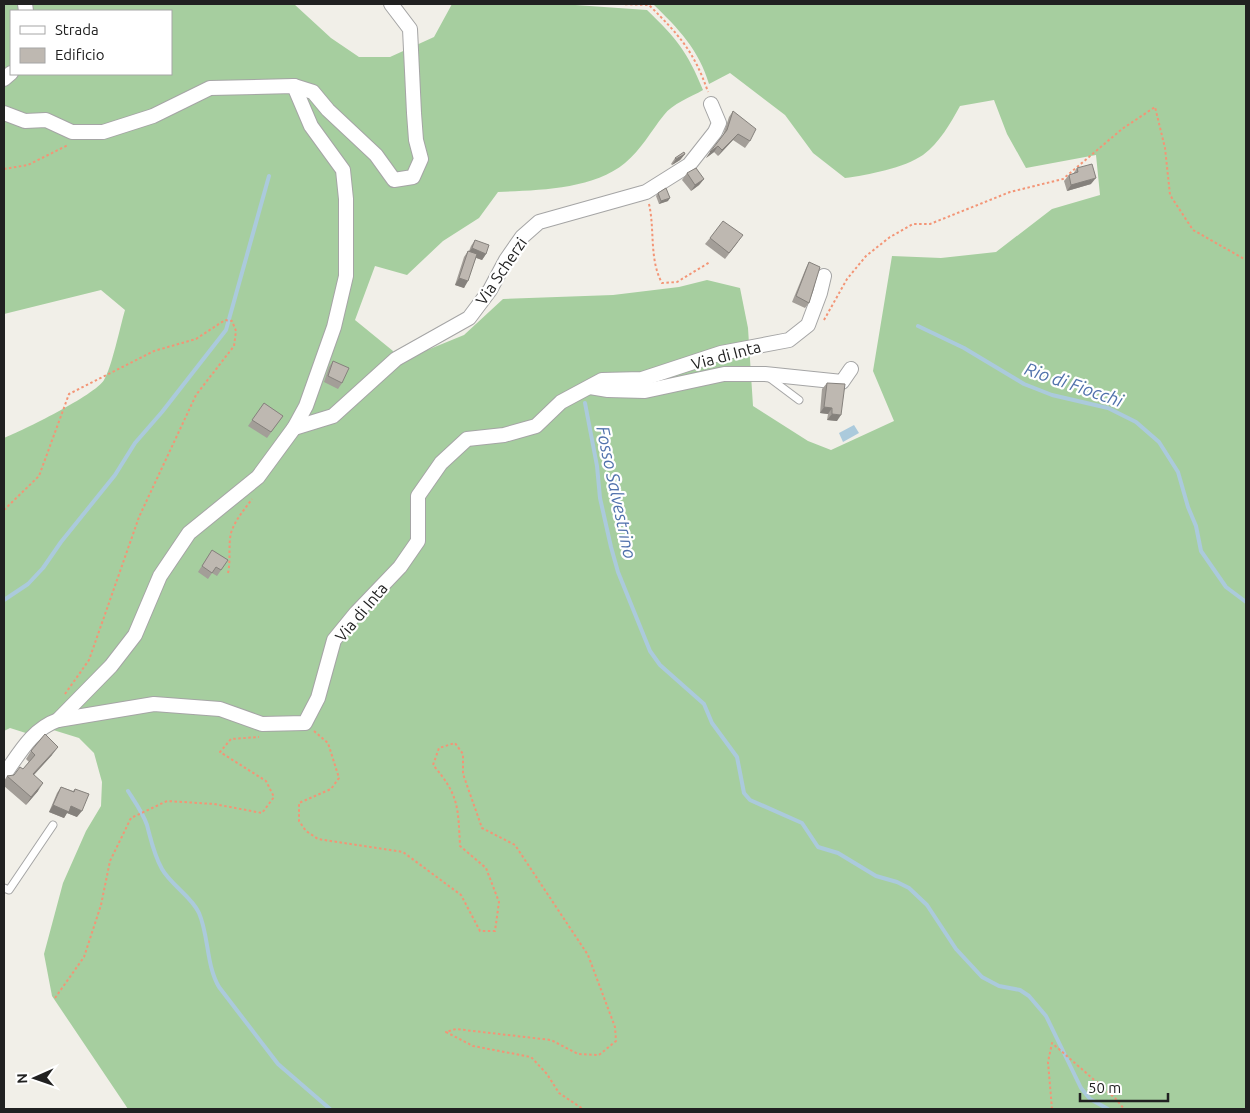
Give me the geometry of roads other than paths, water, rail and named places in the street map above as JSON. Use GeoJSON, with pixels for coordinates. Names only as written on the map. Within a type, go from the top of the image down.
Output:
{"type":"FeatureCollection","features":[{"type":"Feature","properties":{"kind":"street"},"geometry":{"type":"LineString","coordinates":[[4,113],[26,121],[46,120],[72,132],[103,132],[145,118],[210,88],[294,86],[313,92],[328,110],[376,155],[394,180],[413,177],[421,159],[416,140],[410,29],[391,4]]}},
{"type":"Feature","properties":{"kind":"street"},"geometry":{"type":"LineString","coordinates":[[4,775],[32,736],[47,724],[58,720],[111,666],[135,635],[160,576],[189,533],[258,477],[294,428],[306,406],[334,328],[346,276],[346,200],[343,170],[311,126],[294,86]]}},
{"type":"Feature","properties":{"kind":"street","name":"Via Scherzi"},"geometry":{"type":"LineString","coordinates":[[294,428],[333,416],[396,358],[469,318],[490,290],[506,260],[522,237],[539,222],[646,192],[689,165],[710,139],[718,123],[711,104]]}},
{"type":"Feature","properties":{"kind":"street","name":"Via di Inta"},"geometry":{"type":"LineString","coordinates":[[58,720],[154,704],[220,709],[262,724],[305,723],[318,698],[334,640],[356,613],[400,567],[418,541],[418,496],[441,464],[467,439],[504,434],[536,426],[561,402],[602,380],[642,379],[722,352],[789,340],[808,324],[820,293],[824,276]]}},
{"type":"Feature","properties":{"kind":"street","name":"Via di Inta"},"geometry":{"type":"LineString","coordinates":[[590,387],[608,390],[645,391],[724,374],[766,374],[842,382],[851,369]]}},
{"type":"Feature","properties":{"kind":"lane"},"geometry":{"type":"LineString","coordinates":[[766,374],[799,400]]}},
{"type":"Feature","properties":{"kind":"lane"},"geometry":{"type":"LineString","coordinates":[[4,888],[9,890],[53,825]]}},
{"type":"Feature","properties":{"kind":"water"},"geometry":{"type":"Polygon","coordinates":[[[854,425],[859,433],[843,442],[839,433],[854,425]]]}},
{"type":"Feature","properties":{"kind":"waterway"},"geometry":{"type":"LineString","coordinates":[[4,600],[28,584],[43,568],[61,542],[115,475],[135,443],[162,412],[226,330],[269,176]]}},
{"type":"Feature","properties":{"kind":"waterway","name":"Rio di Fiocchi"},"geometry":{"type":"LineString","coordinates":[[918,326],[964,348],[1024,384],[1052,395],[1108,408],[1136,422],[1159,442],[1178,472],[1188,507],[1196,526],[1201,551],[1226,587],[1246,602]]}},
{"type":"Feature","properties":{"kind":"waterway","name":"Fosso Salvestrino"},"geometry":{"type":"LineString","coordinates":[[585,403],[597,466],[600,498],[611,547],[618,572],[650,651],[660,665],[704,704],[712,723],[737,757],[744,793],[750,800],[802,823],[818,847],[838,853],[876,876],[897,882],[909,888],[927,905],[956,949],[982,977],[999,986],[1020,990],[1029,996],[1046,1016],[1081,1088],[1090,1099],[1108,1109]]}},
{"type":"Feature","properties":{"kind":"waterway"},"geometry":{"type":"LineString","coordinates":[[128,791],[145,821],[162,869],[192,902],[199,913],[205,931],[212,969],[219,987],[278,1064],[330,1109]]}}]}
